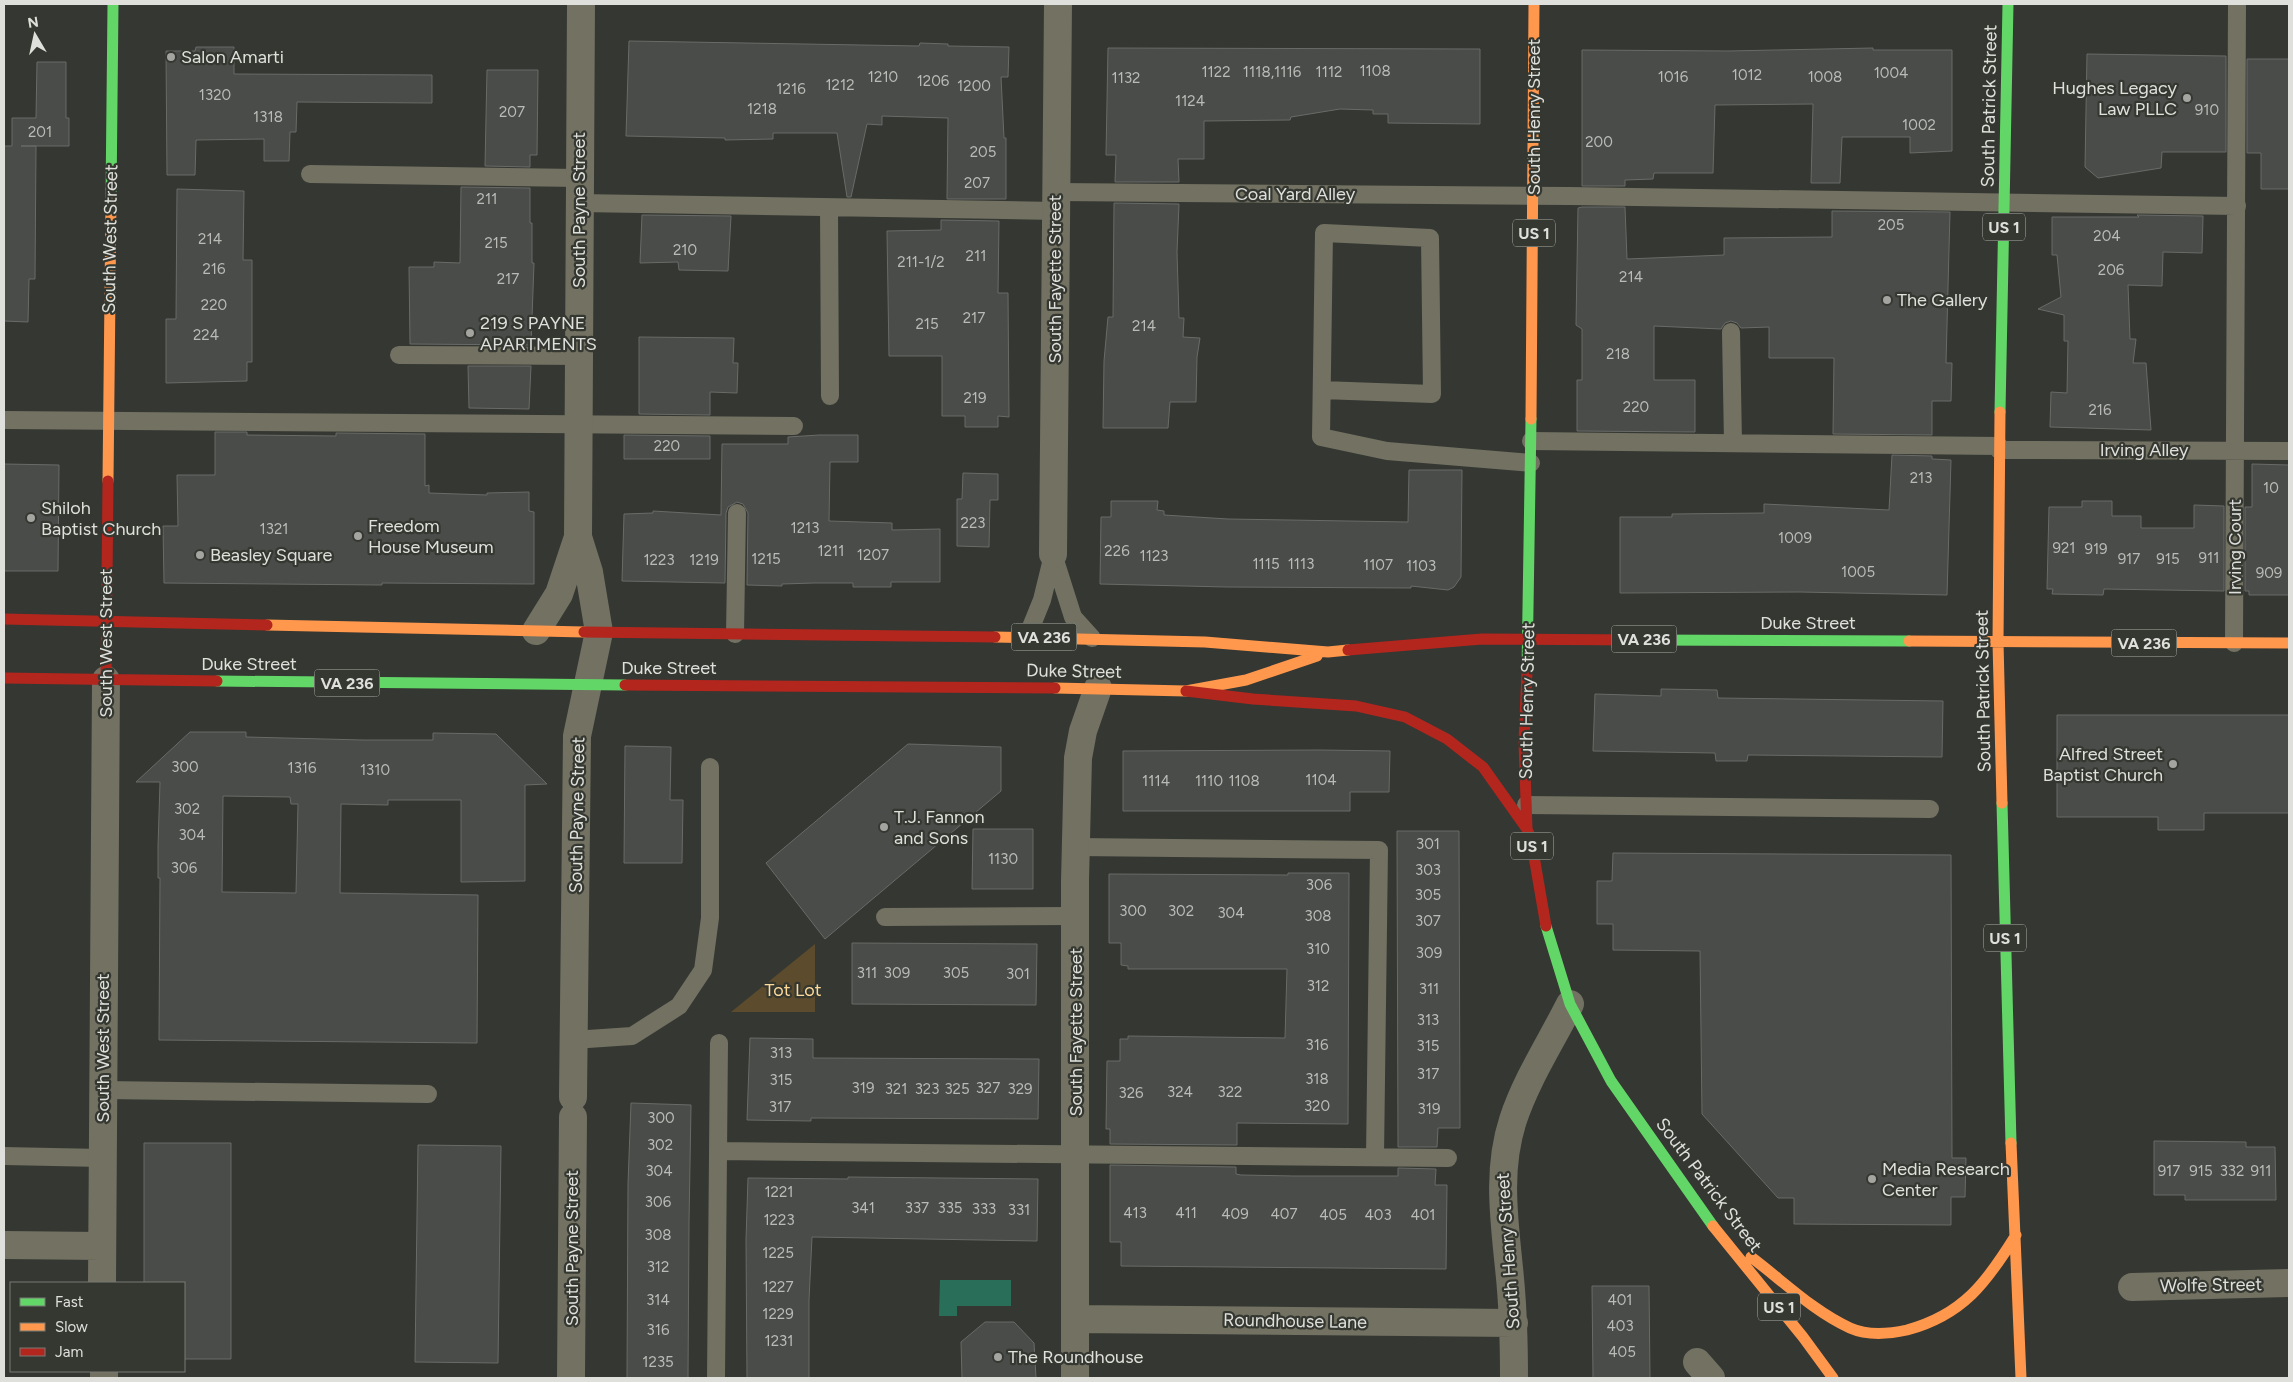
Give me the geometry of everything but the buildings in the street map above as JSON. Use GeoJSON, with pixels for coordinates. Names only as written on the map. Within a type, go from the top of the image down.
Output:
{"type":"FeatureCollection","features":[{"type":"Feature","properties":{"kind":"main road","name":"South West Street"},"geometry":{"type":"LineString","coordinates":[[106,680],[112,4]]}},
{"type":"Feature","properties":{"kind":"main road","name":"South Henry Street"},"geometry":{"type":"LineString","coordinates":[[1534,4],[1531,441],[1528,639],[1524,742],[1526,805],[1527,829],[1531,839],[1543,918],[1570,1004]]}},
{"type":"Feature","properties":{"kind":"main road","name":"South Patrick Street"},"geometry":{"type":"LineString","coordinates":[[2008,4],[1999,448],[1998,642],[2009,1107],[2022,1378]]}},
{"type":"Feature","properties":{"kind":"main road","name":"Duke Street"},"geometry":{"type":"LineString","coordinates":[[4,619],[536,631],[1092,638],[1205,642],[1328,652],[1482,638],[2289,643]]}},
{"type":"Feature","properties":{"kind":"main road","name":"Duke Street"},"geometry":{"type":"LineString","coordinates":[[4,678],[588,685],[1098,688],[1186,691],[1246,680],[1328,652]]}},
{"type":"Feature","properties":{"kind":"main road"},"geometry":{"type":"LineString","coordinates":[[1186,691],[1253,699],[1356,706],[1405,717],[1447,739],[1483,767],[1527,829]]}},
{"type":"Feature","properties":{"kind":"main road","name":"South Patrick Street"},"geometry":{"type":"LineString","coordinates":[[1570,1004],[1611,1080],[1723,1238],[1803,1336],[1833,1378]]}},
{"type":"Feature","properties":{"kind":"main road"},"geometry":{"type":"LineString","coordinates":[[1723,1238],[1783,1280],[1821,1312],[1852,1329],[1887,1334],[1924,1327],[1972,1298],[1990,1277],[2016,1235]]}},
{"type":"Feature","properties":{"kind":"street","name":"South Payne Street"},"geometry":{"type":"LineString","coordinates":[[536,631],[558,594],[578,537],[581,4]]}},
{"type":"Feature","properties":{"kind":"street","name":"South Fayette Street"},"geometry":{"type":"LineString","coordinates":[[1053,554],[1058,4]]}},
{"type":"Feature","properties":{"kind":"street","name":"South Payne Street"},"geometry":{"type":"LineString","coordinates":[[571,1378],[572,1107],[577,736],[599,632],[589,572],[578,537]]}},
{"type":"Feature","properties":{"kind":"street","name":"South West Street"},"geometry":{"type":"LineString","coordinates":[[102,1282],[106,680]]}},
{"type":"Feature","properties":{"kind":"street","name":"South Fayette Street"},"geometry":{"type":"LineString","coordinates":[[1076,1378],[1076,847],[1078,758],[1084,731],[1098,688]]}},
{"type":"Feature","properties":{"kind":"street","name":"South Henry Street"},"geometry":{"type":"LineString","coordinates":[[1514,1378],[1514,1323],[1502,1202],[1503,1165],[1513,1120],[1530,1081],[1570,1004]]}},
{"type":"Feature","properties":{"kind":"street"},"geometry":{"type":"LineString","coordinates":[[4,1245],[101,1246]]}},
{"type":"Feature","properties":{"kind":"street","name":"Wolfe Street"},"geometry":{"type":"LineString","coordinates":[[2132,1287],[2289,1283]]}},
{"type":"Feature","properties":{"kind":"street","name":"Roundhouse Lane"},"geometry":{"type":"LineString","coordinates":[[1076,1318],[1514,1323]]}},
{"type":"Feature","properties":{"kind":"lane","name":"Irving Court"},"geometry":{"type":"LineString","coordinates":[[2234,643],[2237,4]]}},
{"type":"Feature","properties":{"kind":"lane","name":"Coal Yard Alley"},"geometry":{"type":"LineString","coordinates":[[310,174],[579,190],[829,208],[1056,202],[1534,196],[2237,206]]}},
{"type":"Feature","properties":{"kind":"lane"},"geometry":{"type":"LineString","coordinates":[[829,208],[830,396]]}},
{"type":"Feature","properties":{"kind":"lane"},"geometry":{"type":"LineString","coordinates":[[1322,390],[1432,394],[1430,238],[1324,233],[1321,437],[1386,451],[1530,463]]}},
{"type":"Feature","properties":{"kind":"lane"},"geometry":{"type":"LineString","coordinates":[[1730,332],[1733,443]]}},
{"type":"Feature","properties":{"kind":"lane"},"geometry":{"type":"LineString","coordinates":[[399,355],[580,356]]}},
{"type":"Feature","properties":{"kind":"lane"},"geometry":{"type":"LineString","coordinates":[[4,420],[794,426]]}},
{"type":"Feature","properties":{"kind":"lane","name":"Irving Alley"},"geometry":{"type":"LineString","coordinates":[[1531,441],[2289,451]]}},
{"type":"Feature","properties":{"kind":"lane"},"geometry":{"type":"LineString","coordinates":[[735,634],[737,513]]}},
{"type":"Feature","properties":{"kind":"lane"},"geometry":{"type":"LineString","coordinates":[[1027,637],[1042,600],[1053,554]]}},
{"type":"Feature","properties":{"kind":"lane"},"geometry":{"type":"LineString","coordinates":[[1053,554],[1073,617],[1092,638]]}},
{"type":"Feature","properties":{"kind":"lane"},"geometry":{"type":"LineString","coordinates":[[573,1040],[632,1036],[679,1006],[703,970],[710,918],[710,768]]}},
{"type":"Feature","properties":{"kind":"lane"},"geometry":{"type":"LineString","coordinates":[[1526,805],[1930,809]]}},
{"type":"Feature","properties":{"kind":"lane"},"geometry":{"type":"LineString","coordinates":[[1076,847],[1379,850],[1375,1157]]}},
{"type":"Feature","properties":{"kind":"lane"},"geometry":{"type":"LineString","coordinates":[[885,917],[1076,916]]}},
{"type":"Feature","properties":{"kind":"lane"},"geometry":{"type":"LineString","coordinates":[[716,1378],[719,1043]]}},
{"type":"Feature","properties":{"kind":"lane"},"geometry":{"type":"LineString","coordinates":[[103,1090],[428,1094]]}},
{"type":"Feature","properties":{"kind":"lane"},"geometry":{"type":"LineString","coordinates":[[718,1151],[1448,1158]]}},
{"type":"Feature","properties":{"kind":"lane"},"geometry":{"type":"LineString","coordinates":[[4,1156],[102,1158]]}},
{"type":"Feature","properties":{"kind":"green space","name":"Tot Lot"},"geometry":{"type":"Polygon","coordinates":[[[815,944],[815,1012],[731,1012],[815,944]]]}},
{"type":"Feature","properties":{"kind":"shaded area"},"geometry":{"type":"Polygon","coordinates":[[[940,1280],[1011,1280],[1011,1306],[957,1306],[957,1316],[939,1316],[940,1280]]]}},
{"type":"Feature","properties":{"kind":"traffic: fast"},"geometry":{"type":"LineString","coordinates":[[111,199],[113,4]]}},
{"type":"Feature","properties":{"kind":"traffic: fast"},"geometry":{"type":"LineString","coordinates":[[2000,412],[2008,4]]}},
{"type":"Feature","properties":{"kind":"traffic: fast"},"geometry":{"type":"LineString","coordinates":[[1527,671],[1531,419]]}},
{"type":"Feature","properties":{"kind":"traffic: fast"},"geometry":{"type":"LineString","coordinates":[[1640,640],[1909,641]]}},
{"type":"Feature","properties":{"kind":"traffic: fast"},"geometry":{"type":"LineString","coordinates":[[217,681],[625,685]]}},
{"type":"Feature","properties":{"kind":"traffic: fast"},"geometry":{"type":"LineString","coordinates":[[2002,803],[2011,1143]]}},
{"type":"Feature","properties":{"kind":"traffic: fast"},"geometry":{"type":"LineString","coordinates":[[1546,926],[1570,1004],[1611,1081],[1713,1226]]}},
{"type":"Feature","properties":{"kind":"traffic: slow"},"geometry":{"type":"LineString","coordinates":[[1531,419],[1534,4]]}},
{"type":"Feature","properties":{"kind":"traffic: slow"},"geometry":{"type":"LineString","coordinates":[[108,481],[111,199]]}},
{"type":"Feature","properties":{"kind":"traffic: slow"},"geometry":{"type":"LineString","coordinates":[[2000,412],[1998,642],[2002,803]]}},
{"type":"Feature","properties":{"kind":"traffic: slow"},"geometry":{"type":"LineString","coordinates":[[267,625],[584,632]]}},
{"type":"Feature","properties":{"kind":"traffic: slow"},"geometry":{"type":"LineString","coordinates":[[995,637],[1205,642],[1328,652],[1348,650]]}},
{"type":"Feature","properties":{"kind":"traffic: slow"},"geometry":{"type":"LineString","coordinates":[[1909,641],[2289,643]]}},
{"type":"Feature","properties":{"kind":"traffic: slow"},"geometry":{"type":"LineString","coordinates":[[1055,688],[1186,691],[1246,680],[1317,656]]}},
{"type":"Feature","properties":{"kind":"traffic: slow"},"geometry":{"type":"LineString","coordinates":[[2011,1143],[2021,1378]]}},
{"type":"Feature","properties":{"kind":"traffic: slow"},"geometry":{"type":"LineString","coordinates":[[1713,1226],[1803,1337],[1833,1378]]}},
{"type":"Feature","properties":{"kind":"traffic: slow"},"geometry":{"type":"LineString","coordinates":[[1751,1257],[1836,1321],[1857,1331],[1886,1333],[1907,1330],[1927,1324],[1958,1306],[1984,1282],[2016,1235]]}},
{"type":"Feature","properties":{"kind":"traffic: jam"},"geometry":{"type":"LineString","coordinates":[[106,680],[108,481]]}},
{"type":"Feature","properties":{"kind":"traffic: jam"},"geometry":{"type":"LineString","coordinates":[[4,619],[267,625]]}},
{"type":"Feature","properties":{"kind":"traffic: jam"},"geometry":{"type":"LineString","coordinates":[[584,632],[995,637]]}},
{"type":"Feature","properties":{"kind":"traffic: jam"},"geometry":{"type":"LineString","coordinates":[[1348,650],[1482,639],[1640,640]]}},
{"type":"Feature","properties":{"kind":"traffic: jam"},"geometry":{"type":"LineString","coordinates":[[1527,671],[1524,742],[1527,829],[1531,839],[1546,926]]}},
{"type":"Feature","properties":{"kind":"traffic: jam"},"geometry":{"type":"LineString","coordinates":[[4,678],[217,681]]}},
{"type":"Feature","properties":{"kind":"traffic: jam"},"geometry":{"type":"LineString","coordinates":[[625,685],[1055,688]]}},
{"type":"Feature","properties":{"kind":"traffic: jam"},"geometry":{"type":"LineString","coordinates":[[1186,691],[1253,699],[1356,706],[1405,717],[1447,739],[1483,767],[1527,829]]}},
{"type":"Feature","properties":{"kind":"place","name":"Salon Amarti"},"geometry":{"type":"Point","coordinates":[171,57]}},
{"type":"Feature","properties":{"kind":"place","name":"Hughes Legacy Law PLLC"},"geometry":{"type":"Point","coordinates":[2187,98]}},
{"type":"Feature","properties":{"kind":"place","name":"The Gallery"},"geometry":{"type":"Point","coordinates":[1887,300]}},
{"type":"Feature","properties":{"kind":"place","name":"219 S PAYNE APARTMENTS"},"geometry":{"type":"Point","coordinates":[470,333]}},
{"type":"Feature","properties":{"kind":"place","name":"Shiloh Baptist Church"},"geometry":{"type":"Point","coordinates":[31,518]}},
{"type":"Feature","properties":{"kind":"place","name":"Freedom House Museum"},"geometry":{"type":"Point","coordinates":[358,536]}},
{"type":"Feature","properties":{"kind":"place","name":"Beasley Square"},"geometry":{"type":"Point","coordinates":[200,555]}},
{"type":"Feature","properties":{"kind":"place","name":"Alfred Street Baptist Church"},"geometry":{"type":"Point","coordinates":[2173,764]}},
{"type":"Feature","properties":{"kind":"place","name":"T.J. Fannon and Sons"},"geometry":{"type":"Point","coordinates":[884,827]}},
{"type":"Feature","properties":{"kind":"place","name":"Media Research Center"},"geometry":{"type":"Point","coordinates":[1872,1179]}},
{"type":"Feature","properties":{"kind":"place","name":"The Roundhouse"},"geometry":{"type":"Point","coordinates":[998,1357]}}]}
